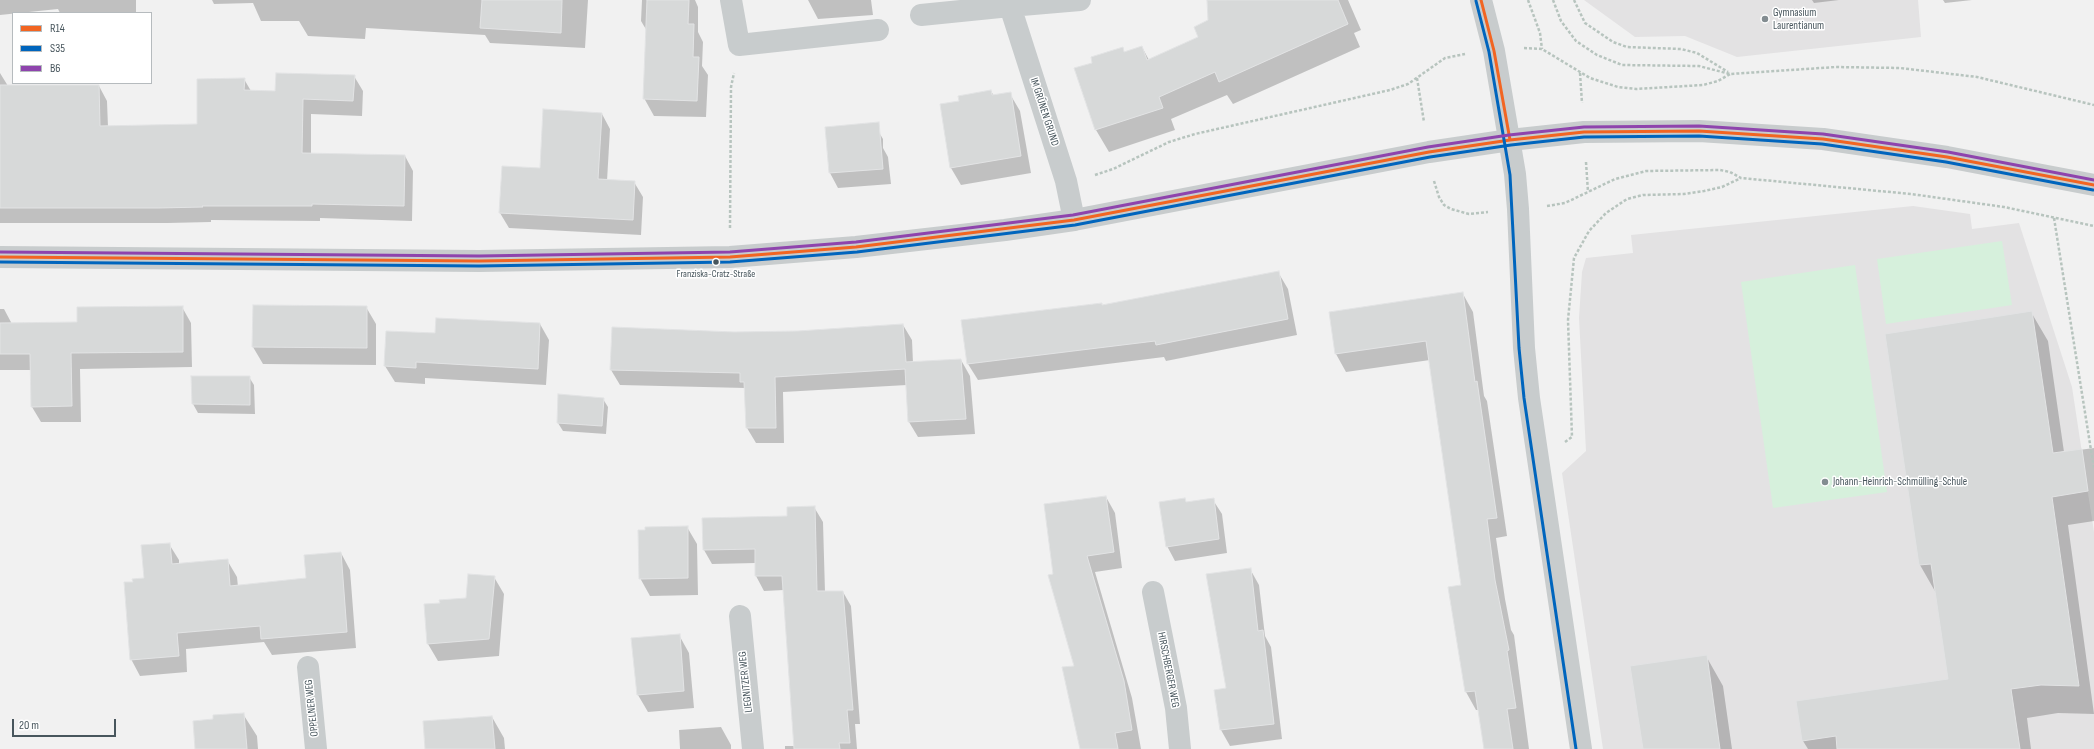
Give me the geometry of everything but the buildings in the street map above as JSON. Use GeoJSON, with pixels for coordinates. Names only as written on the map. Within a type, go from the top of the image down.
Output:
{"type":"FeatureCollection","features":[{"type":"Feature","properties":{"kind":"street"},"geometry":{"type":"LineString","coordinates":[[731,0],[739,45],[878,30]]}},
{"type":"Feature","properties":{"kind":"street"},"geometry":{"type":"LineString","coordinates":[[921,15],[1080,0]]}},
{"type":"Feature","properties":{"kind":"street"},"geometry":{"type":"LineString","coordinates":[[1481,0],[1494,51],[1510,140],[1518,209],[1524,348],[1538,464],[1582,749]]}},
{"type":"Feature","properties":{"kind":"street","name":"IM GRÜNEN GRUND"},"geometry":{"type":"LineString","coordinates":[[1010,6],[1066,181],[1074,220]]}},
{"type":"Feature","properties":{"kind":"street"},"geometry":{"type":"LineString","coordinates":[[0,257],[479,261],[730,257],[932,239],[1074,220],[1429,152],[1510,140],[1584,132],[1645,131],[1774,134],[1873,145],[2094,185]]}},
{"type":"Feature","properties":{"kind":"street","name":"HIRSCHBERGER WEG"},"geometry":{"type":"LineString","coordinates":[[1153,592],[1176,708],[1180,749]]}},
{"type":"Feature","properties":{"kind":"street","name":"LIEGNITZER WEG"},"geometry":{"type":"LineString","coordinates":[[740,616],[753,749]]}},
{"type":"Feature","properties":{"kind":"street","name":"OPPELNER WEG"},"geometry":{"type":"LineString","coordinates":[[308,667],[316,749]]}},
{"type":"Feature","properties":{"kind":"path"},"geometry":{"type":"LineString","coordinates":[[1528,0],[1540,33],[1542,49]]}},
{"type":"Feature","properties":{"kind":"path"},"geometry":{"type":"LineString","coordinates":[[1552,0],[1561,21],[1576,41],[1597,55],[1622,65],[1699,66],[1730,74],[1836,67],[1900,68],[1977,77],[2094,105]]}},
{"type":"Feature","properties":{"kind":"path"},"geometry":{"type":"LineString","coordinates":[[1574,0],[1585,23],[1612,42],[1627,47],[1681,49],[1697,53],[1730,74]]}},
{"type":"Feature","properties":{"kind":"path"},"geometry":{"type":"LineString","coordinates":[[730,257],[731,87],[739,45]]}},
{"type":"Feature","properties":{"kind":"path"},"geometry":{"type":"LineString","coordinates":[[1066,181],[1113,169],[1159,146],[1188,136],[1390,90],[1417,78],[1445,58],[1532,47],[1542,49],[1590,78],[1618,87],[1636,88],[1703,85],[1718,81],[1730,74]]}},
{"type":"Feature","properties":{"kind":"path"},"geometry":{"type":"LineString","coordinates":[[1417,78],[1436,189],[1444,205],[1451,209],[1470,214],[1565,203],[1615,179],[1646,170],[1720,170],[1730,172],[1742,178],[1911,194],[2004,207],[2094,226]]}},
{"type":"Feature","properties":{"kind":"path"},"geometry":{"type":"LineString","coordinates":[[1538,464],[1572,438],[1568,320],[1574,258],[1589,231],[1606,213],[1627,200],[1643,195],[1684,194],[1704,191],[1722,187],[1742,178]]}},
{"type":"Feature","properties":{"kind":"path"},"geometry":{"type":"LineString","coordinates":[[2054,218],[2094,469]]}},
{"type":"Feature","properties":{"kind":"shaded area","name":"Gymnasium Laurentianum"},"geometry":{"type":"Polygon","coordinates":[[[1584,0],[1918,0],[1921,37],[1737,57],[1685,36],[1635,37],[1584,0]]]}},
{"type":"Feature","properties":{"kind":"shaded area","name":"Johann-Heinrich-Schmülling-Schule"},"geometry":{"type":"Polygon","coordinates":[[[1913,206],[1970,214],[1972,229],[2019,223],[2072,387],[2094,532],[2094,749],[1603,749],[1562,473],[1586,451],[1579,318],[1582,272],[1586,258],[1633,253],[1631,235],[1913,206]]]}},
{"type":"Feature","properties":{"kind":"green space"},"geometry":{"type":"Polygon","coordinates":[[[2002,241],[2012,305],[1886,324],[1877,259],[2002,241]]]}},
{"type":"Feature","properties":{"kind":"green space"},"geometry":{"type":"Polygon","coordinates":[[[1855,265],[1887,492],[1773,508],[1741,282],[1855,265]]]}},
{"type":"Feature","properties":{"kind":"transit line","name":"R14"},"geometry":{"type":"LineString","coordinates":[[1481,0],[1494,51],[1510,140]]}},
{"type":"Feature","properties":{"kind":"transit line","name":"S35"},"geometry":{"type":"LineString","coordinates":[[1476,1],[1489,52],[1510,175],[1519,348],[1524,398],[1576,749]]}},
{"type":"Feature","properties":{"kind":"transit line","name":"B6"},"geometry":{"type":"LineString","coordinates":[[0,252],[479,256],[730,252],[856,242],[1073,215],[1428,147],[1509,135],[1584,127],[1699,126],[1823,134],[1948,152],[2094,180]]}},
{"type":"Feature","properties":{"kind":"transit line","name":"R14"},"geometry":{"type":"LineString","coordinates":[[0,257],[479,261],[730,257],[856,247],[1074,220],[1429,152],[1510,140],[1584,132],[1699,131],[1823,139],[1947,157],[2094,185]]}},
{"type":"Feature","properties":{"kind":"transit line","name":"S35"},"geometry":{"type":"LineString","coordinates":[[0,262],[479,266],[730,262],[857,252],[1075,225],[1430,157],[1511,145],[1584,137],[1699,136],[1822,144],[1946,162],[2093,190]]}},
{"type":"Feature","properties":{"kind":"place","name":"Gymnasium Laurentianum"},"geometry":{"type":"Point","coordinates":[1765,19]}},
{"type":"Feature","properties":{"kind":"place","name":"Franziska-Cratz-Straße"},"geometry":{"type":"Point","coordinates":[716,262]}},
{"type":"Feature","properties":{"kind":"place","name":"Johann-Heinrich-Schmülling-Schule"},"geometry":{"type":"Point","coordinates":[1825,482]}}]}
